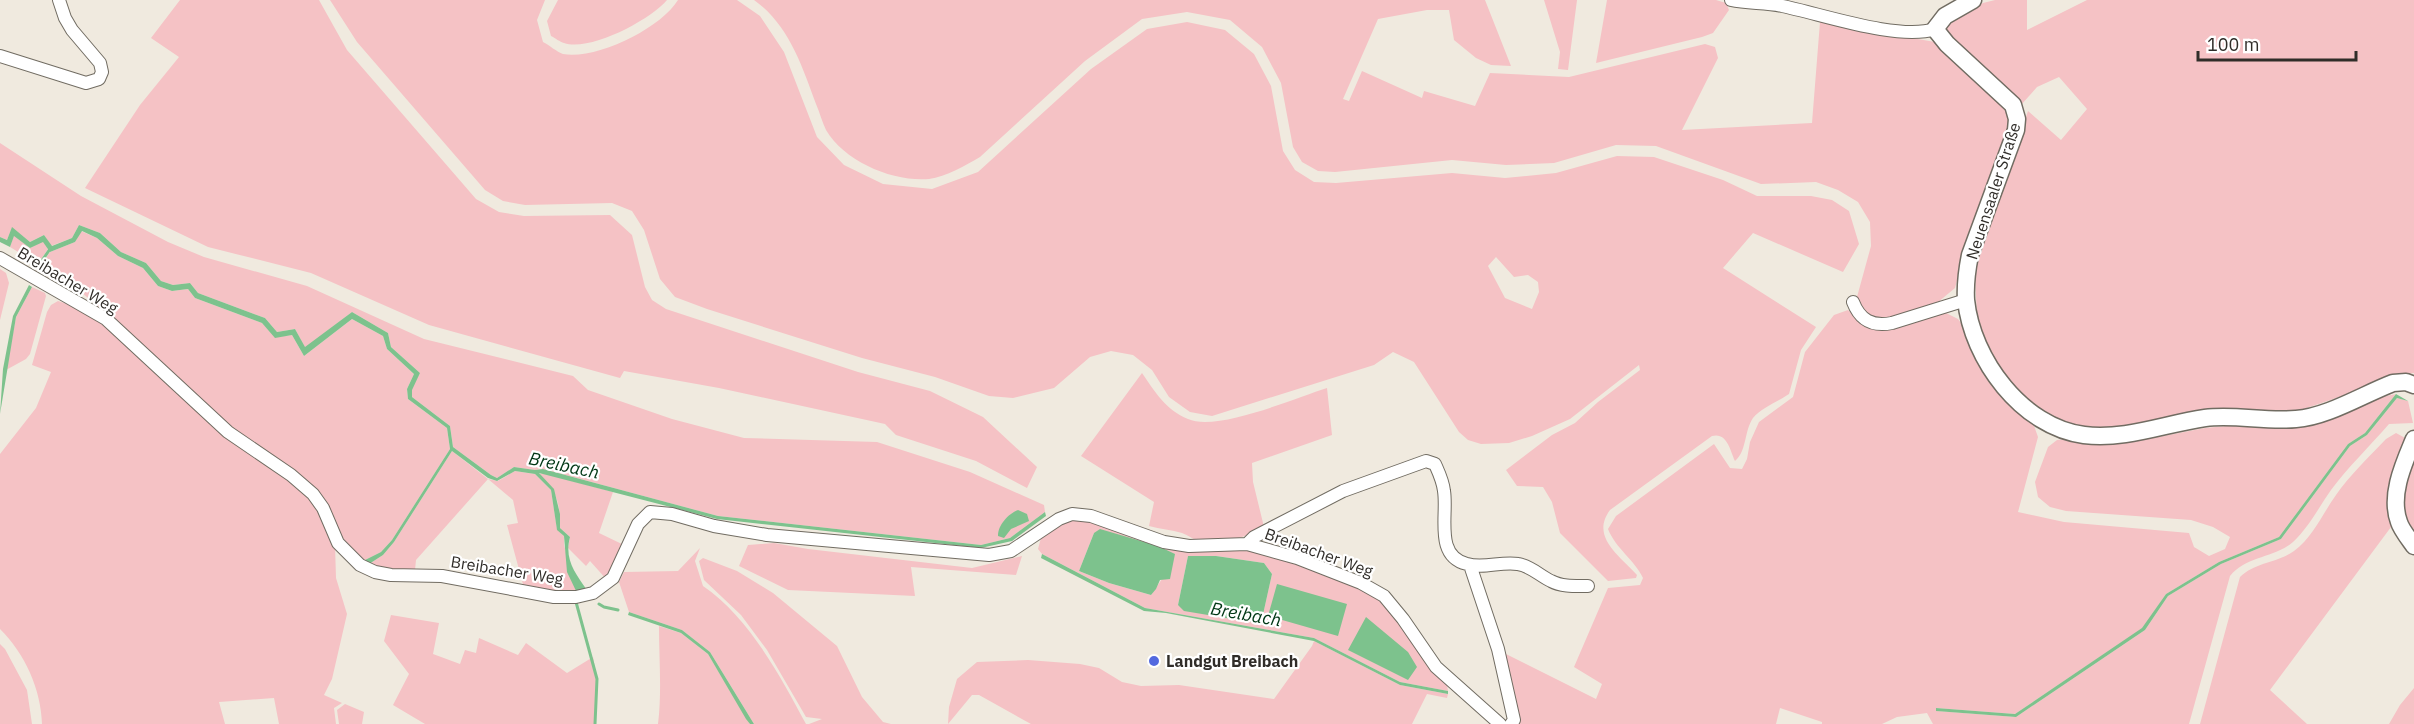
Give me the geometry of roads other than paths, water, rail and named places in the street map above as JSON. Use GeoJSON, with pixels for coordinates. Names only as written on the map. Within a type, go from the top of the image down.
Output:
{"type":"FeatureCollection","features":[{"type":"Feature","properties":{"kind":"street"},"geometry":{"type":"LineString","coordinates":[[0,56],[86,83],[99,79],[102,72],[100,63],[72,30],[59,0]]}},
{"type":"Feature","properties":{"kind":"street"},"geometry":{"type":"LineString","coordinates":[[1731,0],[1779,5],[1822,17],[1908,33],[1923,33],[1935,29],[1945,16],[1973,0]]}},
{"type":"Feature","properties":{"kind":"street","name":"Neuensaaler Straße"},"geometry":{"type":"LineString","coordinates":[[1935,29],[1947,44],[2013,105],[2017,119],[2016,130],[1970,255],[1966,300],[1973,329],[1985,357],[2012,395],[2022,405],[2049,424],[2073,433],[2112,436],[2219,416],[2297,419],[2312,417],[2393,383],[2406,382],[2414,385]]}},
{"type":"Feature","properties":{"kind":"street","name":"Breibacher Weg"},"geometry":{"type":"LineString","coordinates":[[0,258],[106,319],[228,432],[291,475],[313,494],[323,508],[338,543],[360,565],[375,572],[391,575],[442,576],[554,597],[576,597],[593,593],[608,583],[619,569],[638,524],[650,512],[660,512],[714,526],[767,535],[989,555],[1011,551],[1059,519],[1072,514],[1091,516],[1164,542],[1189,546],[1247,544],[1297,558],[1354,580],[1379,593],[1403,619],[1436,667],[1500,724]]}},
{"type":"Feature","properties":{"kind":"street"},"geometry":{"type":"LineString","coordinates":[[1853,302],[1861,316],[1870,323],[1879,325],[1966,300]]}},
{"type":"Feature","properties":{"kind":"street"},"geometry":{"type":"LineString","coordinates":[[2414,439],[2404,463],[2397,501],[2400,526],[2414,546]]}},
{"type":"Feature","properties":{"kind":"street","name":"Breibacher Weg"},"geometry":{"type":"LineString","coordinates":[[1247,544],[1254,537],[1333,495],[1426,461],[1435,464],[1444,492],[1446,546],[1456,558],[1470,565]]}},
{"type":"Feature","properties":{"kind":"street"},"geometry":{"type":"LineString","coordinates":[[1511,724],[1514,720],[1498,649],[1470,565],[1517,564],[1526,566],[1553,582],[1571,586],[1588,586]]}},
{"type":"Feature","properties":{"kind":"water"},"geometry":{"type":"Polygon","coordinates":[[[79,225],[100,233],[121,252],[146,263],[161,281],[173,285],[190,283],[198,293],[265,318],[277,332],[295,329],[305,347],[352,312],[388,333],[391,347],[420,373],[412,390],[412,397],[450,426],[453,447],[497,478],[514,467],[543,469],[718,516],[981,545],[1010,538],[1045,512],[1046,516],[1012,541],[981,548],[717,519],[539,473],[554,489],[560,514],[560,528],[570,537],[568,552],[570,559],[575,572],[587,590],[577,593],[567,572],[564,536],[557,530],[551,490],[535,474],[515,471],[497,481],[488,478],[452,451],[394,542],[383,555],[369,564],[363,561],[381,552],[392,540],[450,449],[447,428],[408,399],[407,389],[414,374],[387,349],[383,336],[352,319],[304,356],[292,335],[275,338],[262,323],[195,298],[188,289],[172,291],[158,286],[143,268],[118,256],[97,238],[82,231],[75,242],[50,252],[43,242],[30,248],[14,236],[10,247],[0,242],[0,237],[7,240],[12,227],[30,242],[44,235],[52,246],[72,238],[79,225]]]}},
{"type":"Feature","properties":{"kind":"water"},"geometry":{"type":"Polygon","coordinates":[[[29,285],[32,287],[16,317],[0,414],[3,369],[13,316],[29,285]]]}},
{"type":"Feature","properties":{"kind":"water"},"geometry":{"type":"Polygon","coordinates":[[[2396,394],[2408,401],[2397,398],[2367,435],[2350,446],[2281,539],[2221,564],[2168,596],[2145,630],[2016,717],[1936,711],[1936,708],[2015,714],[2142,628],[2166,594],[2219,562],[2279,537],[2348,444],[2365,433],[2396,394]]]}},
{"type":"Feature","properties":{"kind":"water"},"geometry":{"type":"Polygon","coordinates":[[[1018,510],[1027,514],[1029,521],[1011,529],[1004,538],[998,536],[1004,520],[1018,510]]]}},
{"type":"Feature","properties":{"kind":"water"},"geometry":{"type":"Polygon","coordinates":[[[1100,529],[1158,546],[1175,554],[1170,579],[1160,580],[1151,595],[1109,583],[1079,571],[1094,533],[1100,529]]]}},
{"type":"Feature","properties":{"kind":"water"},"geometry":{"type":"Polygon","coordinates":[[[1042,554],[1145,608],[1314,638],[1400,682],[1448,691],[1448,694],[1400,685],[1314,641],[1166,613],[1144,611],[1041,558],[1042,554]]]}},
{"type":"Feature","properties":{"kind":"water","name":"Breibach"},"geometry":{"type":"Polygon","coordinates":[[[1188,556],[1216,556],[1264,563],[1272,574],[1262,619],[1256,623],[1184,611],[1178,605],[1188,556]]]}},
{"type":"Feature","properties":{"kind":"water"},"geometry":{"type":"Polygon","coordinates":[[[1277,584],[1347,604],[1338,636],[1268,616],[1277,584]]]}},
{"type":"Feature","properties":{"kind":"water"},"geometry":{"type":"Polygon","coordinates":[[[629,612],[682,630],[710,652],[754,724],[750,724],[746,719],[708,654],[681,633],[628,615],[629,612]]]}},
{"type":"Feature","properties":{"kind":"water"},"geometry":{"type":"Polygon","coordinates":[[[1366,617],[1408,652],[1417,667],[1408,680],[1348,650],[1366,617]]]}},
{"type":"Feature","properties":{"kind":"waterway"},"geometry":{"type":"LineString","coordinates":[[39,265],[50,249]]}},
{"type":"Feature","properties":{"kind":"waterway"},"geometry":{"type":"LineString","coordinates":[[576,602],[597,679],[595,724]]}},
{"type":"Feature","properties":{"kind":"waterway"},"geometry":{"type":"LineString","coordinates":[[599,604],[618,610]]}},
{"type":"Feature","properties":{"kind":"place","name":"Landgut Breibach"},"geometry":{"type":"Point","coordinates":[1154,661]}}]}
